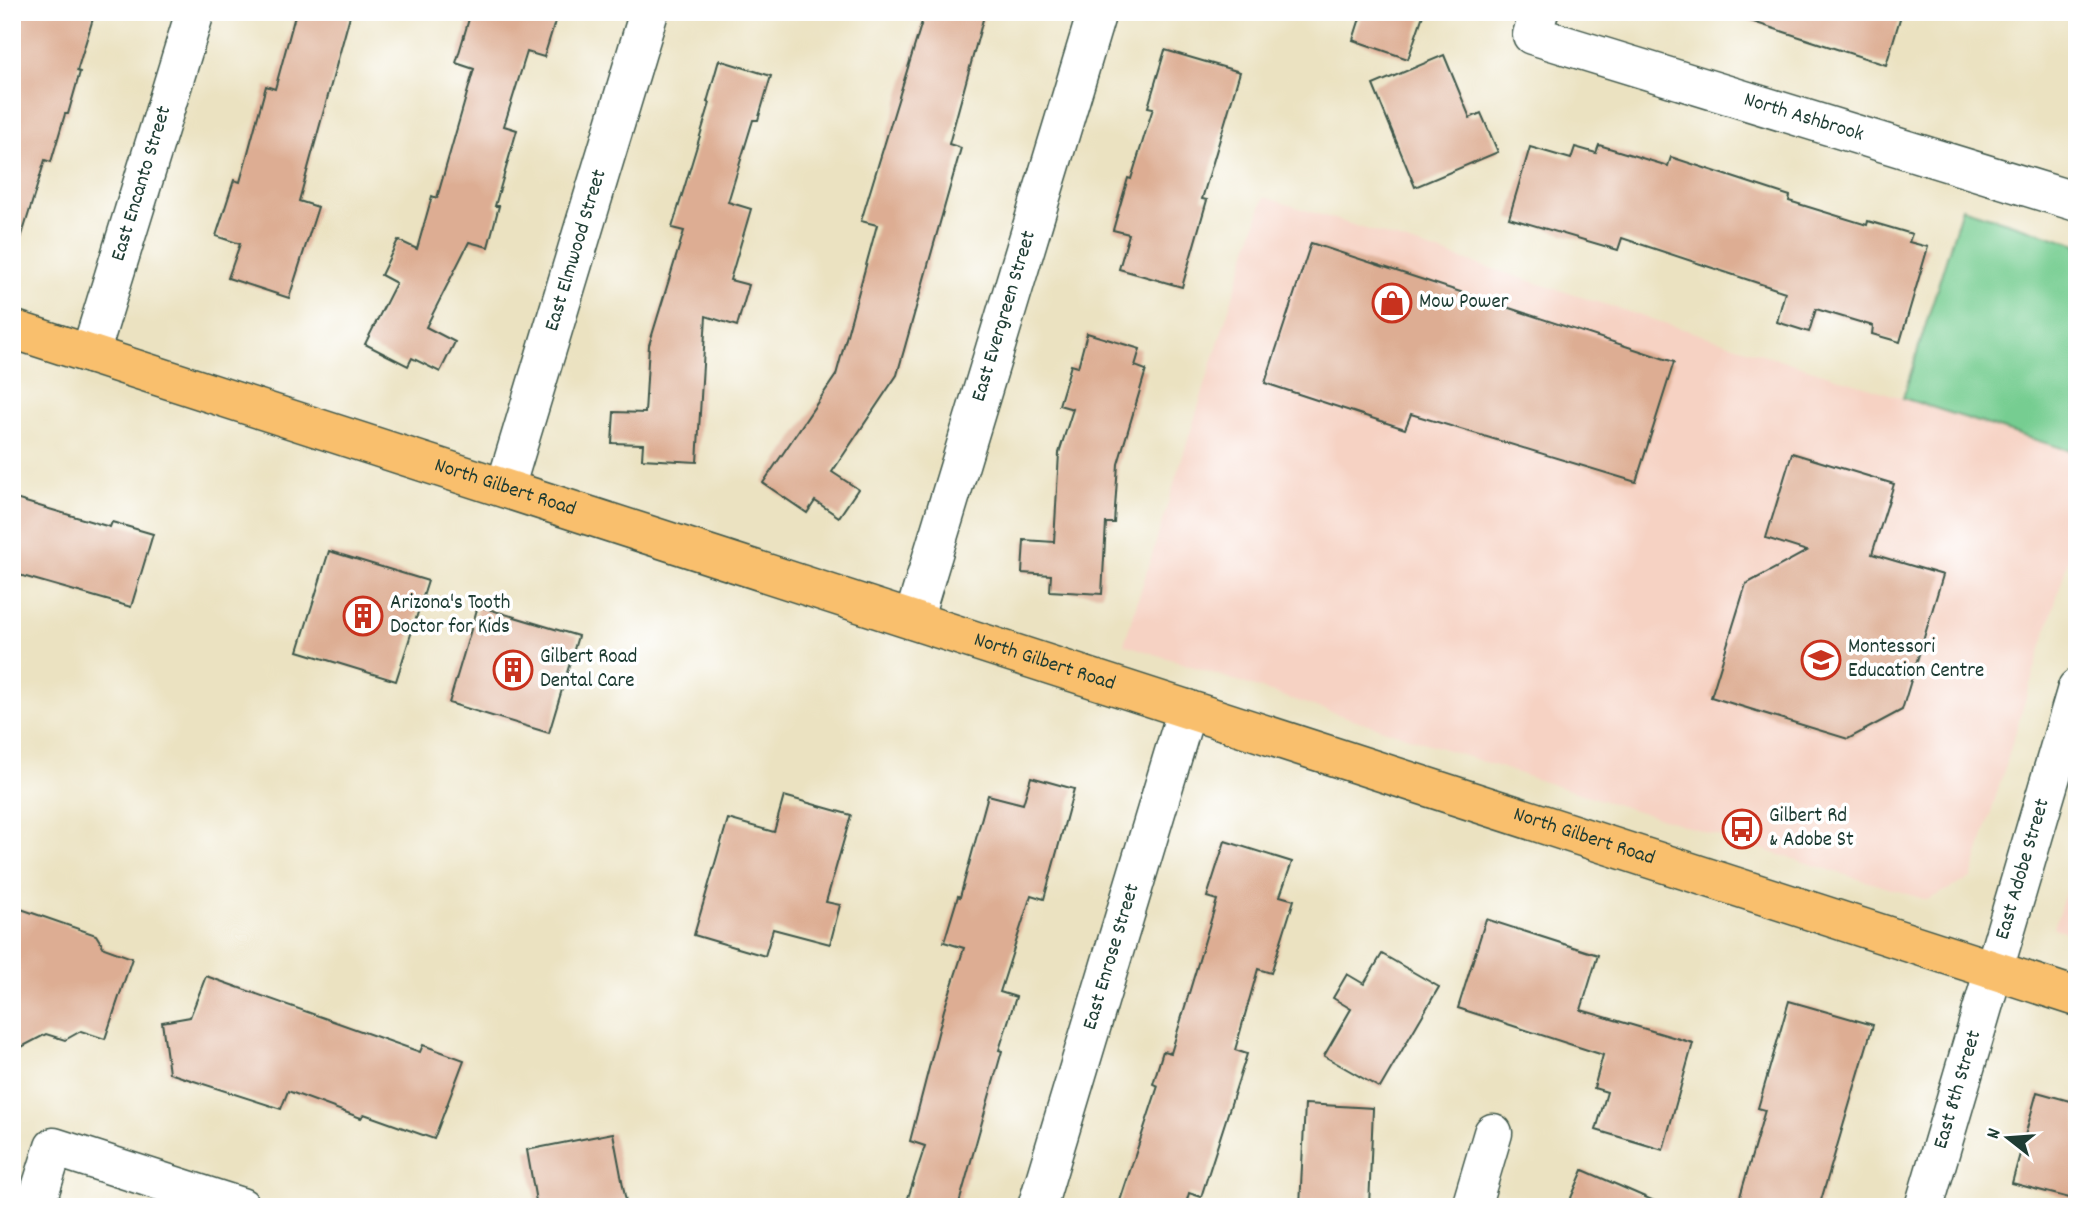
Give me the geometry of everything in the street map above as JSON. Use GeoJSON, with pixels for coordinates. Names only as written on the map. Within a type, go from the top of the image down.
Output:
{"type":"FeatureCollection","features":[{"type":"Feature","properties":{"kind":"main road","name":"North Gilbert Road"},"geometry":{"type":"LineString","coordinates":[[12,329],[2077,997]]}},
{"type":"Feature","properties":{"kind":"street","name":"East Encanto Street"},"geometry":{"type":"LineString","coordinates":[[90,354],[195,12]]}},
{"type":"Feature","properties":{"kind":"street","name":"East Elmwood Street"},"geometry":{"type":"LineString","coordinates":[[505,488],[649,12]]}},
{"type":"Feature","properties":{"kind":"street","name":"East Evergreen Street"},"geometry":{"type":"LineString","coordinates":[[912,620],[1097,12]]}},
{"type":"Feature","properties":{"kind":"street","name":"North Ashbrook"},"geometry":{"type":"LineString","coordinates":[[1535,24],[2077,202]]}},
{"type":"Feature","properties":{"kind":"street","name":"East Adobe Street"},"geometry":{"type":"LineString","coordinates":[[1993,970],[2077,688]]}},
{"type":"Feature","properties":{"kind":"street","name":"East Enrose Street"},"geometry":{"type":"LineString","coordinates":[[1037,1207],[1187,709]]}},
{"type":"Feature","properties":{"kind":"street","name":"East 8th Street"},"geometry":{"type":"LineString","coordinates":[[1924,1207],[1993,970]]}},
{"type":"Feature","properties":{"kind":"street"},"geometry":{"type":"LineString","coordinates":[[1471,1207],[1493,1133]]}},
{"type":"Feature","properties":{"kind":"street"},"geometry":{"type":"LineString","coordinates":[[35,1207],[54,1147],[241,1207]]}},
{"type":"Feature","properties":{"kind":"shaded area"},"geometry":{"type":"Polygon","coordinates":[[[1264,197],[2077,453],[2077,531],[1971,878],[1927,900],[1566,789],[1124,644],[1264,197]]]}},
{"type":"Feature","properties":{"kind":"shaded area"},"geometry":{"type":"Polygon","coordinates":[[[2077,855],[2077,935],[2054,928],[2077,855]]]}},
{"type":"Feature","properties":{"kind":"green space"},"geometry":{"type":"Polygon","coordinates":[[[1962,208],[2077,244],[2077,453],[1903,398],[1962,208]]]}},
{"type":"Feature","properties":{"kind":"building"},"geometry":{"type":"Polygon","coordinates":[[[12,12],[95,12],[77,71],[80,72],[68,114],[65,114],[51,162],[45,160],[19,245],[12,244],[12,12]]]}},
{"type":"Feature","properties":{"kind":"building"},"geometry":{"type":"Polygon","coordinates":[[[296,12],[351,12],[299,201],[318,207],[289,298],[228,278],[240,244],[216,236],[234,180],[240,182],[266,86],[275,89],[296,12]]]}},
{"type":"Feature","properties":{"kind":"building"},"geometry":{"type":"Polygon","coordinates":[[[471,12],[558,12],[544,57],[527,52],[504,126],[517,130],[495,206],[499,206],[488,247],[469,242],[426,327],[455,342],[440,372],[412,358],[408,366],[365,344],[396,283],[381,275],[398,240],[417,249],[432,196],[437,198],[474,69],[456,63],[471,12]]]}},
{"type":"Feature","properties":{"kind":"building"},"geometry":{"type":"Polygon","coordinates":[[[925,12],[985,12],[949,144],[961,148],[897,375],[832,472],[858,489],[839,517],[815,501],[807,513],[763,483],[836,375],[877,225],[861,221],[925,12]]]}},
{"type":"Feature","properties":{"kind":"building"},"geometry":{"type":"Polygon","coordinates":[[[1362,12],[1424,12],[1408,59],[1353,40],[1362,12]]]}},
{"type":"Feature","properties":{"kind":"building"},"geometry":{"type":"Polygon","coordinates":[[[1741,12],[1902,12],[1886,65],[1741,18],[1741,12]]]}},
{"type":"Feature","properties":{"kind":"building"},"geometry":{"type":"Polygon","coordinates":[[[1165,50],[1240,72],[1202,199],[1207,200],[1182,287],[1119,269],[1129,234],[1113,230],[1153,108],[1148,107],[1165,50]]]}},
{"type":"Feature","properties":{"kind":"building"},"geometry":{"type":"Polygon","coordinates":[[[1444,55],[1470,118],[1481,113],[1498,152],[1415,187],[1373,85],[1444,55]]]}},
{"type":"Feature","properties":{"kind":"building"},"geometry":{"type":"Polygon","coordinates":[[[719,60],[771,76],[758,120],[753,120],[728,202],[751,209],[730,280],[749,285],[737,326],[706,316],[697,462],[642,459],[643,444],[612,443],[614,412],[645,413],[649,345],[684,231],[672,228],[710,103],[707,102],[719,60]]]}},
{"type":"Feature","properties":{"kind":"building"},"geometry":{"type":"Polygon","coordinates":[[[1599,145],[1668,166],[1671,157],[1790,196],[1789,201],[1867,225],[1868,221],[1912,234],[1909,242],[1928,247],[1900,342],[1872,334],[1873,326],[1816,309],[1809,332],[1777,322],[1785,292],[1622,238],[1618,250],[1509,218],[1530,147],[1571,159],[1575,147],[1596,153],[1599,145]]]}},
{"type":"Feature","properties":{"kind":"building","name":"Mow Power"},"geometry":{"type":"Polygon","coordinates":[[[1311,243],[1674,362],[1636,482],[1411,414],[1405,429],[1265,383],[1311,243]]]}},
{"type":"Feature","properties":{"kind":"building"},"geometry":{"type":"Polygon","coordinates":[[[1087,333],[1140,349],[1135,366],[1146,370],[1118,464],[1114,523],[1106,523],[1102,594],[1050,591],[1051,575],[1022,573],[1024,540],[1054,542],[1059,453],[1073,409],[1059,405],[1071,365],[1078,367],[1087,333]]]}},
{"type":"Feature","properties":{"kind":"building"},"geometry":{"type":"Polygon","coordinates":[[[1792,453],[1894,484],[1872,554],[1943,575],[1902,710],[1848,739],[1711,697],[1746,584],[1807,551],[1766,538],[1792,453]]]}},
{"type":"Feature","properties":{"kind":"building"},"geometry":{"type":"Polygon","coordinates":[[[12,498],[110,527],[112,522],[153,534],[131,607],[12,573],[12,498]]]}},
{"type":"Feature","properties":{"kind":"building","name":"Arizona's Tooth Doctor for Kids"},"geometry":{"type":"Polygon","coordinates":[[[329,551],[428,581],[396,681],[298,651],[329,551]]]}},
{"type":"Feature","properties":{"kind":"building","name":"Gilbert Road Dental Care"},"geometry":{"type":"Polygon","coordinates":[[[478,606],[578,636],[549,733],[449,703],[478,606]]]}},
{"type":"Feature","properties":{"kind":"building"},"geometry":{"type":"Polygon","coordinates":[[[1031,777],[1074,789],[1044,899],[1031,895],[1000,992],[1016,997],[999,1050],[1002,1051],[958,1207],[905,1207],[925,1146],[910,1141],[944,1010],[964,948],[944,942],[958,896],[960,897],[988,795],[1023,804],[1031,777]]]}},
{"type":"Feature","properties":{"kind":"building"},"geometry":{"type":"Polygon","coordinates":[[[784,796],[851,815],[826,902],[840,905],[830,944],[773,929],[765,956],[694,935],[728,819],[774,832],[784,796]]]}},
{"type":"Feature","properties":{"kind":"building"},"geometry":{"type":"Polygon","coordinates":[[[1225,841],[1292,862],[1280,896],[1294,900],[1271,973],[1258,969],[1235,1050],[1247,1054],[1201,1197],[1189,1193],[1185,1207],[1118,1207],[1158,1086],[1153,1084],[1163,1051],[1171,1053],[1217,900],[1207,897],[1225,841]]]}},
{"type":"Feature","properties":{"kind":"building"},"geometry":{"type":"Polygon","coordinates":[[[18,908],[96,935],[104,948],[132,958],[105,1039],[81,1031],[65,1040],[46,1034],[12,1052],[12,927],[18,908]]]}},
{"type":"Feature","properties":{"kind":"building"},"geometry":{"type":"Polygon","coordinates":[[[1486,919],[1598,955],[1581,1010],[1693,1043],[1663,1150],[1596,1130],[1607,1092],[1594,1088],[1603,1055],[1458,1008],[1486,919]]]}},
{"type":"Feature","properties":{"kind":"building"},"geometry":{"type":"Polygon","coordinates":[[[1382,954],[1439,987],[1380,1088],[1324,1056],[1351,1009],[1333,998],[1347,974],[1364,984],[1382,954]]]}},
{"type":"Feature","properties":{"kind":"building"},"geometry":{"type":"Polygon","coordinates":[[[206,976],[420,1052],[423,1045],[464,1060],[434,1139],[364,1114],[361,1118],[288,1091],[281,1109],[169,1073],[162,1022],[190,1017],[206,976]]]}},
{"type":"Feature","properties":{"kind":"building"},"geometry":{"type":"Polygon","coordinates":[[[1789,1001],[1873,1025],[1819,1207],[1737,1207],[1765,1110],[1758,1108],[1789,1001]]]}},
{"type":"Feature","properties":{"kind":"building"},"geometry":{"type":"Polygon","coordinates":[[[2037,1092],[2077,1103],[2077,1200],[2012,1183],[2037,1092]]]}},
{"type":"Feature","properties":{"kind":"building"},"geometry":{"type":"Polygon","coordinates":[[[1305,1104],[1373,1108],[1369,1207],[1300,1207],[1305,1104]]]}},
{"type":"Feature","properties":{"kind":"building"},"geometry":{"type":"Polygon","coordinates":[[[613,1133],[627,1207],[537,1207],[527,1150],[613,1133]]]}},
{"type":"Feature","properties":{"kind":"building"},"geometry":{"type":"Polygon","coordinates":[[[1583,1170],[1668,1207],[1567,1207],[1583,1170]]]}},
{"type":"Feature","properties":{"kind":"place","name":"Mow Power"},"geometry":{"type":"Point","coordinates":[1392,303]}},
{"type":"Feature","properties":{"kind":"place","name":"Arizona's Tooth Doctor for Kids"},"geometry":{"type":"Point","coordinates":[363,616]}},
{"type":"Feature","properties":{"kind":"place","name":"Montessori Education Centre"},"geometry":{"type":"Point","coordinates":[1821,660]}},
{"type":"Feature","properties":{"kind":"place","name":"Gilbert Road Dental Care"},"geometry":{"type":"Point","coordinates":[513,670]}},
{"type":"Feature","properties":{"kind":"place","name":"Gilbert Rd & Adobe St"},"geometry":{"type":"Point","coordinates":[1742,829]}}]}
